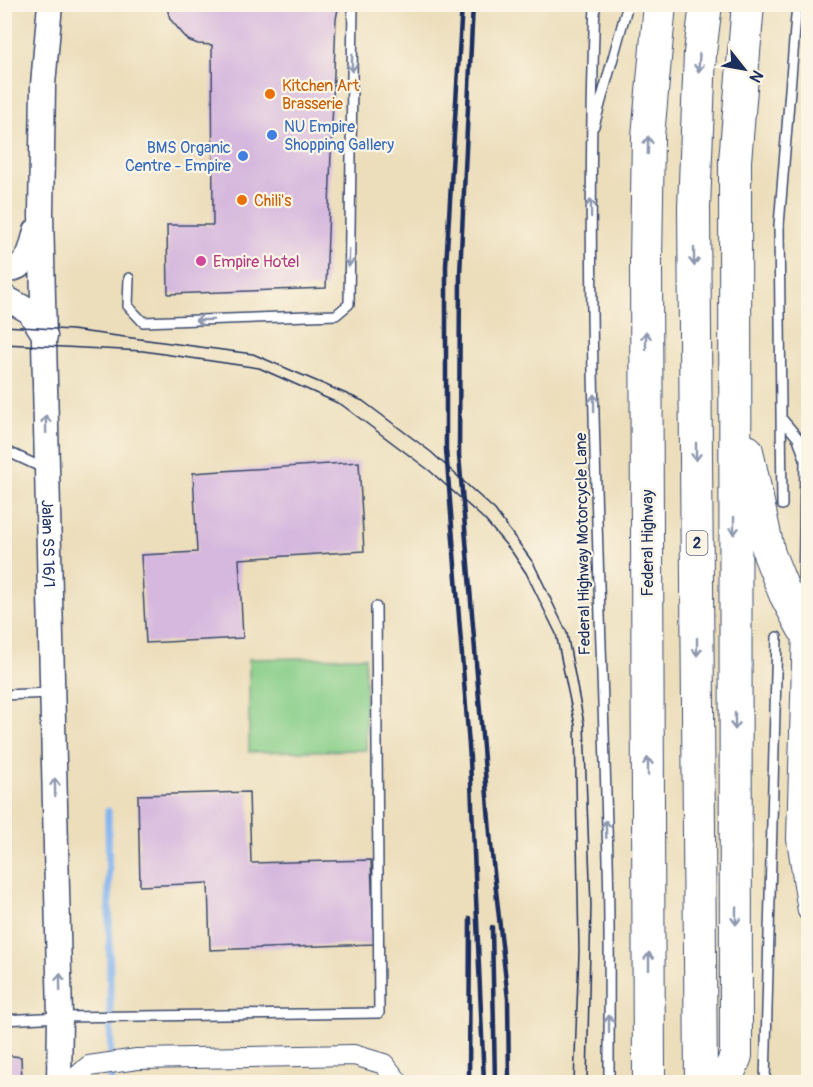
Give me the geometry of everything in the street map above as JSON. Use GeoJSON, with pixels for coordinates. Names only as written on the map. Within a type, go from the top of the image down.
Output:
{"type":"FeatureCollection","features":[{"type":"Feature","properties":{"kind":"highway","name":"Federal Highway"},"geometry":{"type":"LineString","coordinates":[[649,1083],[646,261],[648,136],[660,4]]}},
{"type":"Feature","properties":{"kind":"highway","name":"2"},"geometry":{"type":"LineString","coordinates":[[701,1083],[694,208],[700,52],[706,4]]}},
{"type":"Feature","properties":{"kind":"highway"},"geometry":{"type":"LineString","coordinates":[[725,1083],[736,1056],[735,161],[748,4]]}},
{"type":"Feature","properties":{"kind":"highway"},"geometry":{"type":"LineString","coordinates":[[734,404],[744,434],[769,555],[785,594],[790,632]]}},
{"type":"Feature","properties":{"kind":"street","name":"Jalan SS 16/1"},"geometry":{"type":"LineString","coordinates":[[50,4],[43,85],[41,214],[60,1017],[59,1083]]}},
{"type":"Feature","properties":{"kind":"street"},"geometry":{"type":"LineString","coordinates":[[4,271],[15,269],[27,261],[41,214]]}},
{"type":"Feature","properties":{"kind":"street"},"geometry":{"type":"LineString","coordinates":[[4,297],[29,311],[45,336]]}},
{"type":"Feature","properties":{"kind":"street"},"geometry":{"type":"LineString","coordinates":[[790,632],[805,668],[803,839],[808,911]]}},
{"type":"Feature","properties":{"kind":"street"},"geometry":{"type":"LineString","coordinates":[[71,1083],[89,1066],[137,1059],[354,1055],[384,1065],[398,1083]]}},
{"type":"Feature","properties":{"kind":"lane"},"geometry":{"type":"LineString","coordinates":[[129,278],[128,306],[143,322],[336,315],[349,304],[353,4]]}},
{"type":"Feature","properties":{"kind":"lane","name":"Federal Highway Motorcycle Lane"},"geometry":{"type":"LineString","coordinates":[[595,4],[590,140],[597,597],[608,862],[609,1083]]}},
{"type":"Feature","properties":{"kind":"lane"},"geometry":{"type":"LineString","coordinates":[[590,140],[628,4]]}},
{"type":"Feature","properties":{"kind":"lane"},"geometry":{"type":"LineString","coordinates":[[782,505],[779,225],[797,4]]}},
{"type":"Feature","properties":{"kind":"lane"},"geometry":{"type":"LineString","coordinates":[[765,1083],[790,632],[806,582],[805,459],[798,438],[782,418]]}},
{"type":"Feature","properties":{"kind":"lane"},"geometry":{"type":"LineString","coordinates":[[4,450],[47,471]]}},
{"type":"Feature","properties":{"kind":"lane"},"geometry":{"type":"LineString","coordinates":[[4,1020],[60,1017],[379,1012],[376,607]]}},
{"type":"Feature","properties":{"kind":"lane"},"geometry":{"type":"LineString","coordinates":[[4,695],[53,693]]}},
{"type":"Feature","properties":{"kind":"green space"},"geometry":{"type":"Polygon","coordinates":[[[365,657],[366,750],[249,752],[249,659],[365,657]]]}},
{"type":"Feature","properties":{"kind":"building","name":"NU Empire Shopping Gallery"},"geometry":{"type":"Polygon","coordinates":[[[166,4],[339,4],[336,19],[326,288],[168,294],[167,225],[213,225],[212,45],[198,44],[188,40],[170,19],[166,4]]]}},
{"type":"Feature","properties":{"kind":"building"},"geometry":{"type":"Polygon","coordinates":[[[359,462],[364,551],[239,559],[243,638],[146,643],[141,555],[197,552],[193,473],[359,462]]]}},
{"type":"Feature","properties":{"kind":"building"},"geometry":{"type":"Polygon","coordinates":[[[249,792],[251,863],[371,860],[374,944],[210,950],[208,883],[140,886],[138,795],[249,792]]]}},
{"type":"Feature","properties":{"kind":"building"},"geometry":{"type":"Polygon","coordinates":[[[4,1055],[21,1057],[22,1082],[4,1082],[4,1055]]]}},
{"type":"Feature","properties":{"kind":"waterway"},"geometry":{"type":"LineString","coordinates":[[108,811],[111,1082]]}},
{"type":"Feature","properties":{"kind":"tram line"},"geometry":{"type":"LineString","coordinates":[[4,326],[72,330],[253,354],[363,401],[431,452],[495,510],[534,564],[567,633],[584,723],[591,906],[587,1082]]}},
{"type":"Feature","properties":{"kind":"tram line"},"geometry":{"type":"LineString","coordinates":[[4,344],[143,351],[259,368],[342,405],[430,471],[484,519],[512,552],[526,573],[556,634],[575,725],[579,952],[574,1082]]}},
{"type":"Feature","properties":{"kind":"railway"},"geometry":{"type":"LineString","coordinates":[[462,4],[446,266],[446,449],[470,759],[484,1082]]}},
{"type":"Feature","properties":{"kind":"railway"},"geometry":{"type":"LineString","coordinates":[[473,4],[460,274],[459,455],[491,845],[508,999],[509,1082]]}},
{"type":"Feature","properties":{"kind":"railway"},"geometry":{"type":"LineString","coordinates":[[469,1082],[470,918]]}},
{"type":"Feature","properties":{"kind":"railway"},"geometry":{"type":"LineString","coordinates":[[492,927],[495,1082]]}},
{"type":"Feature","properties":{"kind":"place","name":"Kitchen Art Brasserie"},"geometry":{"type":"Point","coordinates":[270,94]}},
{"type":"Feature","properties":{"kind":"place","name":"NU Empire Shopping Gallery"},"geometry":{"type":"Point","coordinates":[272,135]}},
{"type":"Feature","properties":{"kind":"place","name":"BMS Organic Centre - Empire"},"geometry":{"type":"Point","coordinates":[243,156]}},
{"type":"Feature","properties":{"kind":"place","name":"Chili's"},"geometry":{"type":"Point","coordinates":[242,200]}},
{"type":"Feature","properties":{"kind":"place","name":"Empire Hotel"},"geometry":{"type":"Point","coordinates":[201,261]}}]}
